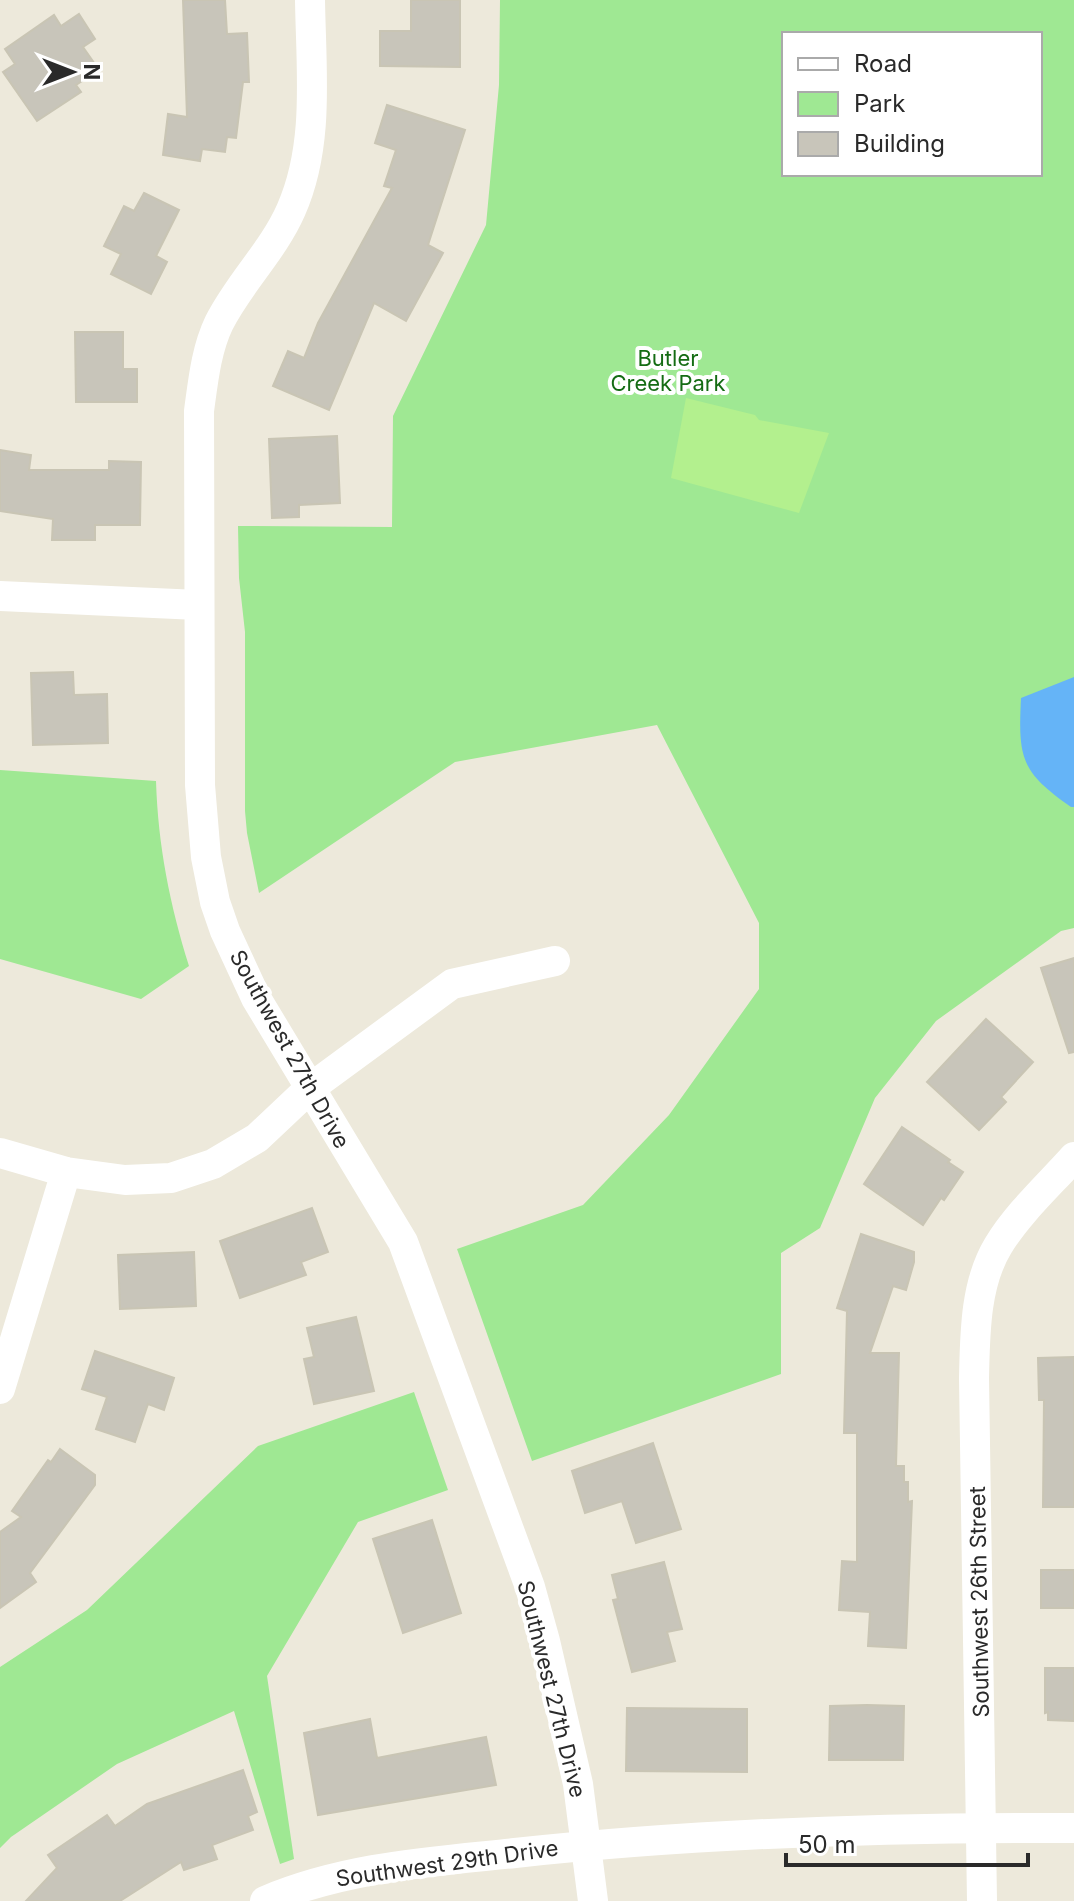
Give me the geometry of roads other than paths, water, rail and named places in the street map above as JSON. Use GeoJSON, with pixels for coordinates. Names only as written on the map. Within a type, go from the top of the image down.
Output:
{"type":"FeatureCollection","features":[{"type":"Feature","properties":{"kind":"street","name":"Southwest 27th Drive"},"geometry":{"type":"LineString","coordinates":[[310,0],[312,115],[307,160],[291,210],[269,249],[219,323],[206,363],[199,411],[200,785],[209,879],[225,931],[256,998],[403,1242],[530,1587],[578,1784],[593,1901]]}},
{"type":"Feature","properties":{"kind":"street"},"geometry":{"type":"LineString","coordinates":[[0,596],[198,605]]}},
{"type":"Feature","properties":{"kind":"street"},"geometry":{"type":"LineString","coordinates":[[0,1153],[66,1172],[125,1180],[171,1178],[213,1164],[257,1138],[309,1089],[452,984],[555,961]]}},
{"type":"Feature","properties":{"kind":"street","name":"Southwest 26th Street"},"geometry":{"type":"LineString","coordinates":[[982,1901],[974,1378],[976,1325],[982,1290],[997,1248],[1074,1157]]}},
{"type":"Feature","properties":{"kind":"street"},"geometry":{"type":"LineString","coordinates":[[0,1389],[66,1172]]}},
{"type":"Feature","properties":{"kind":"street","name":"Southwest 29th Drive"},"geometry":{"type":"LineString","coordinates":[[265,1901],[325,1880],[366,1870],[586,1845],[912,1827],[1074,1828]]}},
{"type":"Feature","properties":{"kind":"water"},"geometry":{"type":"Polygon","coordinates":[[[1074,677],[1074,807],[1071,807],[1032,773],[1022,750],[1020,719],[1021,698],[1074,677]]]}},
{"type":"Feature","properties":{"kind":"park label","name":"Butler Creek Park"},"geometry":{"type":"Point","coordinates":[668,370]}}]}
